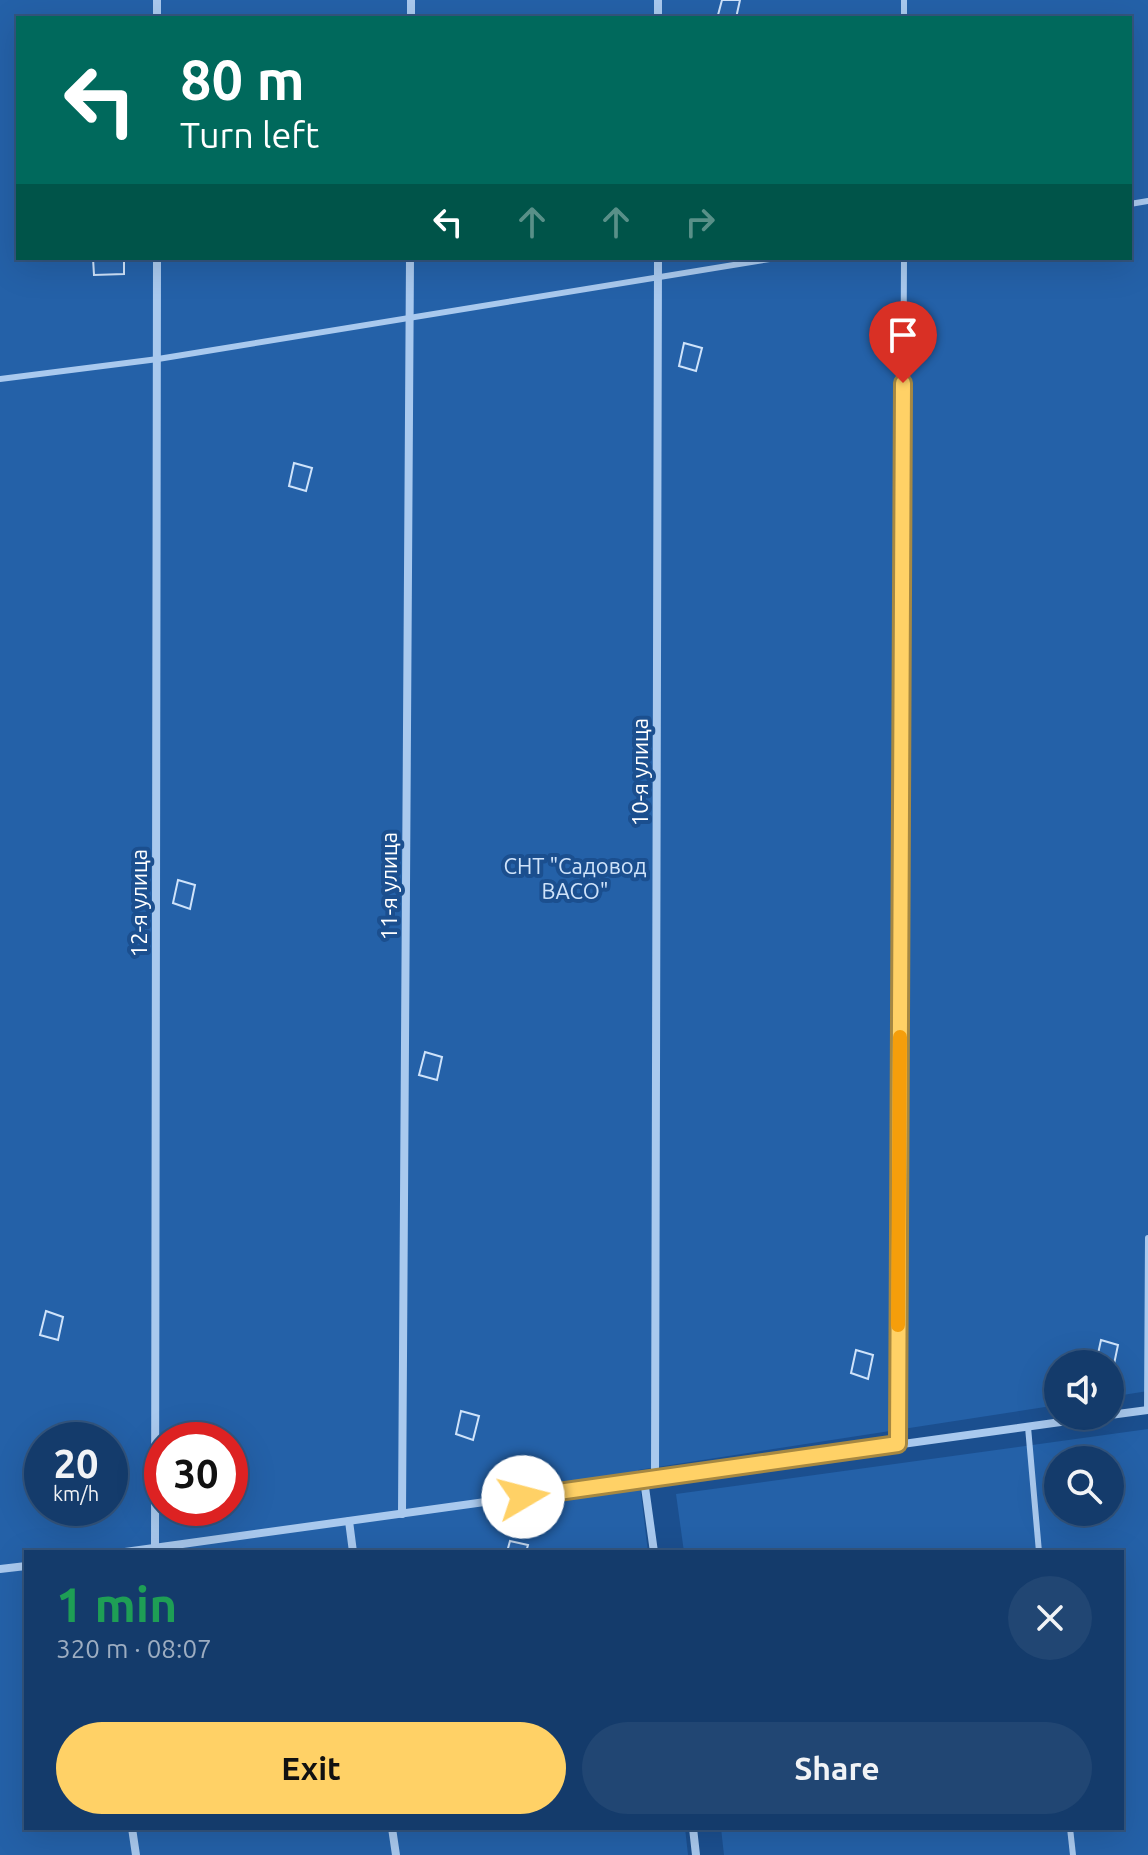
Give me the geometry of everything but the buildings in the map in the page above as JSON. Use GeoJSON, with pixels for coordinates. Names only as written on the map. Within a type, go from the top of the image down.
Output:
{"type":"FeatureCollection","features":[{"type":"Feature","properties":{"kind":"street","name":"12-я улица"},"geometry":{"type":"LineString","coordinates":[[155,1548],[157,260]]}},
{"type":"Feature","properties":{"kind":"street","name":"11-я улица"},"geometry":{"type":"LineString","coordinates":[[402,1514],[410,260]]}},
{"type":"Feature","properties":{"kind":"street","name":"10-я улица"},"geometry":{"type":"LineString","coordinates":[[655,1478],[658,260]]}},
{"type":"Feature","properties":{"kind":"street"},"geometry":{"type":"LineString","coordinates":[[1124,1413],[1148,1410]]}},
{"type":"Feature","properties":{"kind":"street"},"geometry":{"type":"LineString","coordinates":[[140,1550],[1044,1425]]}},
{"type":"Feature","properties":{"kind":"street"},"geometry":{"type":"LineString","coordinates":[[644,1480],[654,1550]]}},
{"type":"Feature","properties":{"kind":"street"},"geometry":{"type":"LineString","coordinates":[[349,1521],[353,1550]]}},
{"type":"Feature","properties":{"kind":"street"},"geometry":{"type":"LineString","coordinates":[[0,1569],[24,1566]]}},
{"type":"Feature","properties":{"kind":"street"},"geometry":{"type":"LineString","coordinates":[[132,1830],[136,1855]]}},
{"type":"Feature","properties":{"kind":"street"},"geometry":{"type":"LineString","coordinates":[[392,1830],[396,1855]]}},
{"type":"Feature","properties":{"kind":"street"},"geometry":{"type":"LineString","coordinates":[[693,1830],[696,1855]]}},
{"type":"Feature","properties":{"kind":"lane"},"geometry":{"type":"LineString","coordinates":[[0,379],[158,359],[763,260]]}},
{"type":"Feature","properties":{"kind":"lane"},"geometry":{"type":"LineString","coordinates":[[898,1444],[904,260]]}},
{"type":"Feature","properties":{"kind":"lane"},"geometry":{"type":"LineString","coordinates":[[1148,1238],[1148,1410]]}},
{"type":"Feature","properties":{"kind":"lane"},"geometry":{"type":"LineString","coordinates":[[1028,1427],[1039,1550]]}},
{"type":"Feature","properties":{"kind":"lane"},"geometry":{"type":"LineString","coordinates":[[1070,1830],[1073,1855]]}},
{"type":"Feature","properties":{"kind":"green space","name":"СНТ \"Садовод ВАСО\""},"geometry":{"type":"Polygon","coordinates":[[[0,0],[1148,0],[1148,1391],[1124,1395],[1124,1350],[1044,1350],[1044,1407],[638,1470],[648,1550],[24,1550],[24,1830],[685,1830],[688,1855],[0,1855],[0,0]]]}},
{"type":"Feature","properties":{"kind":"green space"},"geometry":{"type":"Polygon","coordinates":[[[1148,1429],[1148,1855],[724,1855],[721,1830],[1124,1830],[1124,1550],[684,1550],[676,1494],[1148,1429]]]}},
{"type":"Feature","properties":{"kind":"slow traffic"},"geometry":{"type":"LineString","coordinates":[[898,1325],[900,1037]]}},
{"type":"Feature","properties":{"kind":"route"},"geometry":{"type":"LineString","coordinates":[[523,1497],[898,1444],[903,383]]}}]}
